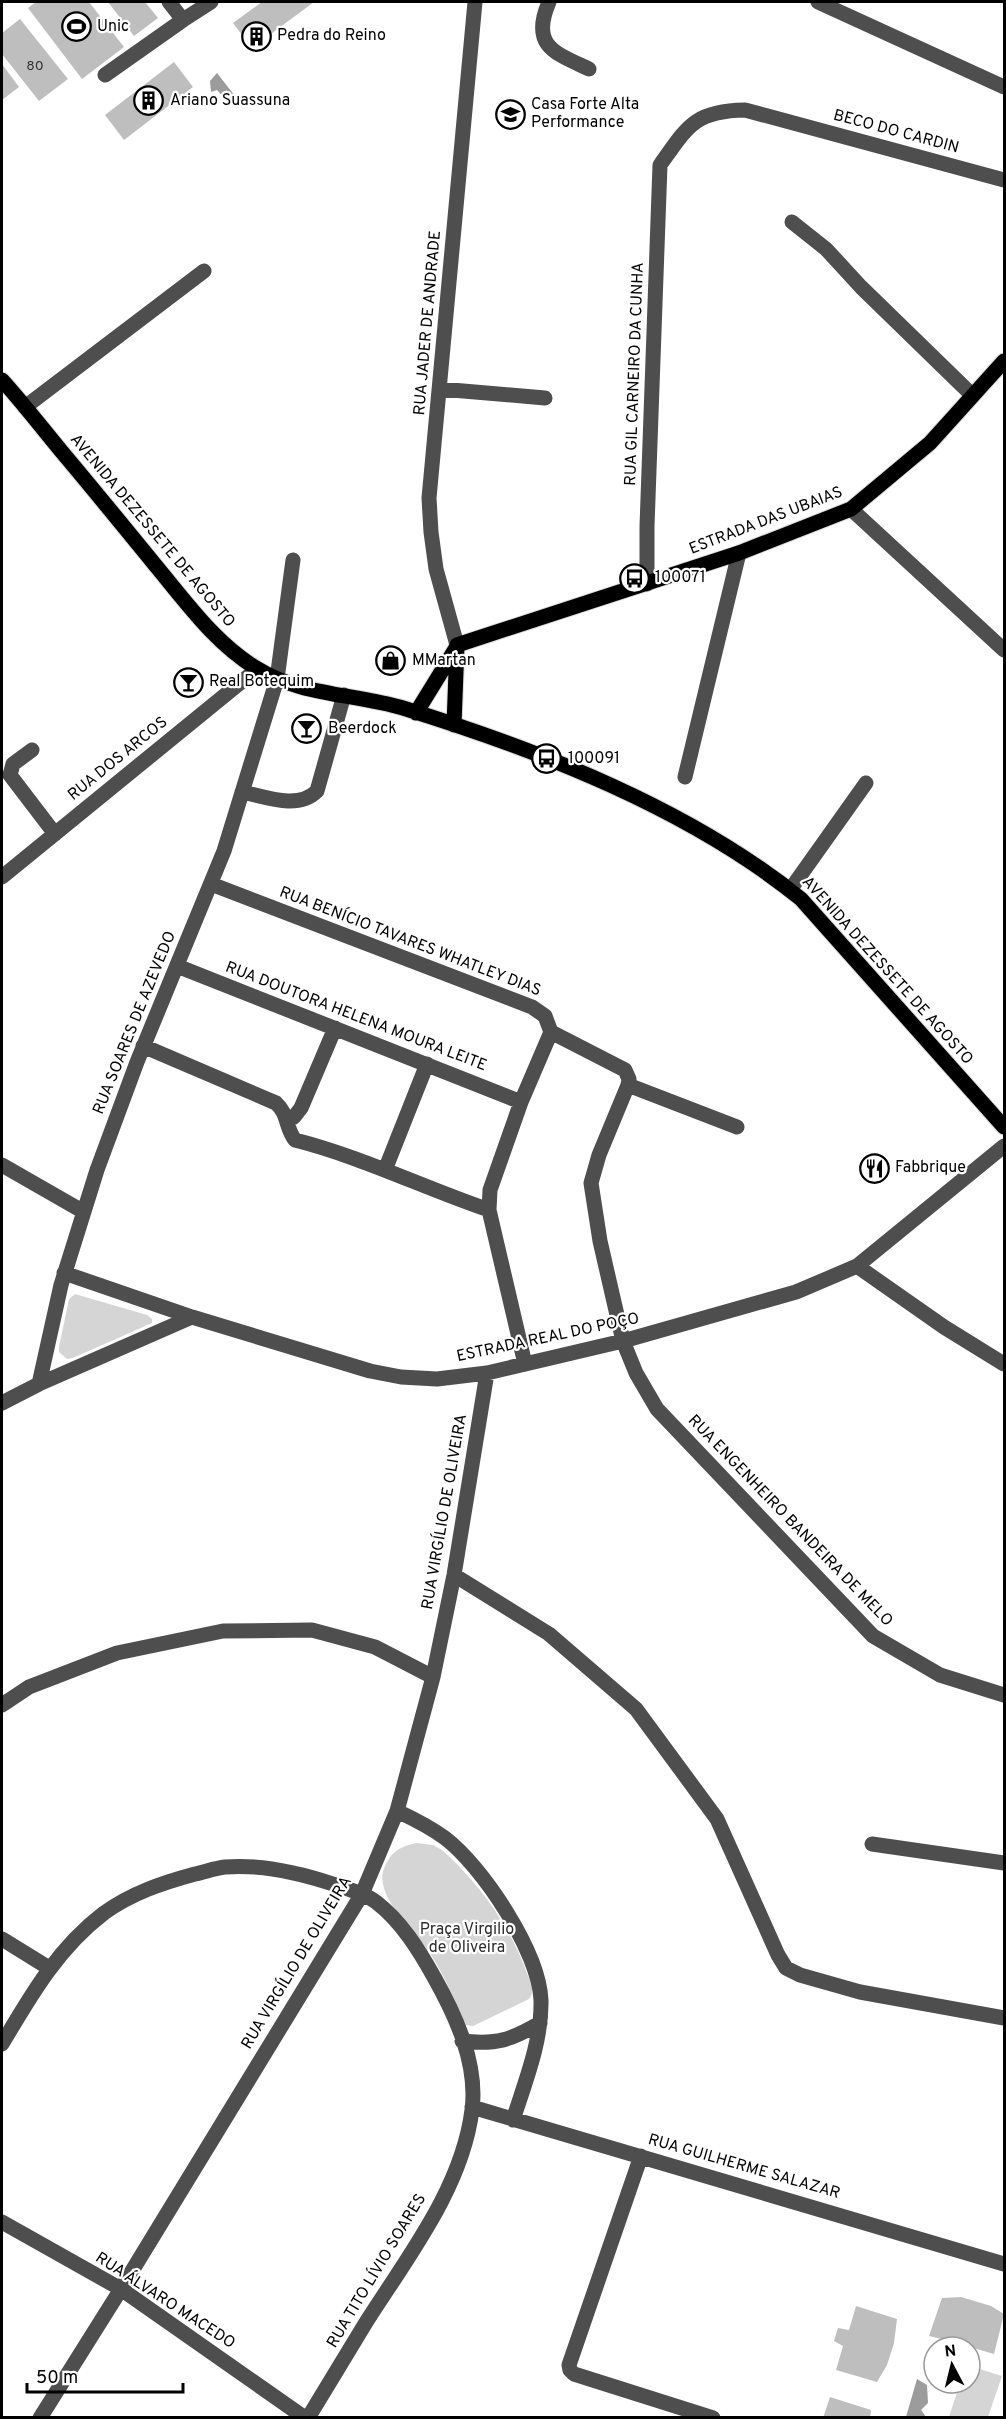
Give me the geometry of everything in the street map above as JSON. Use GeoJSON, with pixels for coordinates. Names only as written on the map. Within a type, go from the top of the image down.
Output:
{"type":"FeatureCollection","features":[{"type":"Feature","properties":{"kind":"main road","name":"ESTRADA DAS UBAIAS"},"geometry":{"type":"LineString","coordinates":[[457,645],[739,553],[851,508],[930,443],[1005,361]]}},
{"type":"Feature","properties":{"kind":"main road","name":"AVENIDA DEZESSETE DE AGOSTO"},"geometry":{"type":"LineString","coordinates":[[2,382],[221,641],[257,669],[277,679],[417,713],[530,751],[642,801],[716,838],[801,899],[1005,1127]]}},
{"type":"Feature","properties":{"kind":"main road"},"geometry":{"type":"LineString","coordinates":[[417,713],[457,645]]}},
{"type":"Feature","properties":{"kind":"main road","name":"RUA JADER DE ANDRADE"},"geometry":{"type":"LineString","coordinates":[[454,725],[457,645]]}},
{"type":"Feature","properties":{"kind":"street"},"geometry":{"type":"LineString","coordinates":[[169,2],[183,20]]}},
{"type":"Feature","properties":{"kind":"street"},"geometry":{"type":"LineString","coordinates":[[105,75],[211,2]]}},
{"type":"Feature","properties":{"kind":"street","name":"RUA JADER DE ANDRADE"},"geometry":{"type":"LineString","coordinates":[[457,645],[436,569],[430,532],[429,498],[475,2]]}},
{"type":"Feature","properties":{"kind":"street"},"geometry":{"type":"LineString","coordinates":[[549,2],[543,26],[544,38],[552,51],[589,69]]}},
{"type":"Feature","properties":{"kind":"street"},"geometry":{"type":"LineString","coordinates":[[818,2],[1005,87]]}},
{"type":"Feature","properties":{"kind":"street","name":"BECO DO CARDIN"},"geometry":{"type":"LineString","coordinates":[[660,165],[687,127],[701,117],[722,111],[745,110],[1005,180]]}},
{"type":"Feature","properties":{"kind":"street","name":"RUA GIL CARNEIRO DA CUNHA"},"geometry":{"type":"LineString","coordinates":[[647,584],[660,165]]}},
{"type":"Feature","properties":{"kind":"street"},"geometry":{"type":"LineString","coordinates":[[792,222],[826,249],[861,287],[972,395]]}},
{"type":"Feature","properties":{"kind":"street"},"geometry":{"type":"LineString","coordinates":[[25,407],[204,271]]}},
{"type":"Feature","properties":{"kind":"street"},"geometry":{"type":"LineString","coordinates":[[440,389],[545,398]]}},
{"type":"Feature","properties":{"kind":"street"},"geometry":{"type":"LineString","coordinates":[[851,508],[1005,650]]}},
{"type":"Feature","properties":{"kind":"street"},"geometry":{"type":"LineString","coordinates":[[685,777],[739,553]]}},
{"type":"Feature","properties":{"kind":"street","name":"RUA SOARES DE AZEVEDO"},"geometry":{"type":"LineString","coordinates":[[39,1384],[64,1273],[97,1170],[143,1046],[224,851],[277,679],[293,560]]}},
{"type":"Feature","properties":{"kind":"street","name":"RUA DOS ARCOS"},"geometry":{"type":"LineString","coordinates":[[2,877],[257,669]]}},
{"type":"Feature","properties":{"kind":"street"},"geometry":{"type":"LineString","coordinates":[[242,792],[292,801],[310,798],[317,791],[344,695]]}},
{"type":"Feature","properties":{"kind":"street"},"geometry":{"type":"LineString","coordinates":[[32,750],[14,764],[10,775],[55,834]]}},
{"type":"Feature","properties":{"kind":"street"},"geometry":{"type":"LineString","coordinates":[[790,890],[866,783]]}},
{"type":"Feature","properties":{"kind":"street","name":"RUA BENÍCIO TAVARES WHATLEY DIAS"},"geometry":{"type":"LineString","coordinates":[[211,884],[532,1007],[545,1016],[551,1032],[621,1067],[628,1074],[628,1085]]}},
{"type":"Feature","properties":{"kind":"street","name":"RUA DOUTORA HELENA MOURA LEITE"},"geometry":{"type":"LineString","coordinates":[[177,966],[521,1102]]}},
{"type":"Feature","properties":{"kind":"street"},"geometry":{"type":"LineString","coordinates":[[287,1120],[294,1117],[301,1108],[335,1028]]}},
{"type":"Feature","properties":{"kind":"street"},"geometry":{"type":"LineString","coordinates":[[525,1364],[489,1210],[490,1190],[521,1102],[551,1032]]}},
{"type":"Feature","properties":{"kind":"street"},"geometry":{"type":"LineString","coordinates":[[143,1046],[276,1103],[284,1111],[288,1128],[295,1140],[385,1170],[439,1193],[489,1210]]}},
{"type":"Feature","properties":{"kind":"street"},"geometry":{"type":"LineString","coordinates":[[385,1170],[427,1064]]}},
{"type":"Feature","properties":{"kind":"street"},"geometry":{"type":"LineString","coordinates":[[628,1085],[737,1127]]}},
{"type":"Feature","properties":{"kind":"street","name":"RUA ENGENHEIRO BANDEIRA DE MELO"},"geometry":{"type":"LineString","coordinates":[[628,1085],[599,1155],[591,1183],[600,1241],[623,1341],[636,1373],[657,1409],[873,1636],[940,1675],[1005,1695]]}},
{"type":"Feature","properties":{"kind":"street","name":"ESTRADA REAL DO POÇO"},"geometry":{"type":"LineString","coordinates":[[64,1273],[192,1317],[369,1371],[437,1379],[487,1373],[623,1341],[796,1292],[857,1266],[1005,1146]]}},
{"type":"Feature","properties":{"kind":"street"},"geometry":{"type":"LineString","coordinates":[[2,1165],[84,1212]]}},
{"type":"Feature","properties":{"kind":"street"},"geometry":{"type":"LineString","coordinates":[[857,1266],[944,1327],[1005,1364]]}},
{"type":"Feature","properties":{"kind":"street"},"geometry":{"type":"LineString","coordinates":[[2,1402],[192,1317]]}},
{"type":"Feature","properties":{"kind":"street","name":"RUA VIRGÍLIO DE OLIVEIRA"},"geometry":{"type":"LineString","coordinates":[[40,2418],[362,1894],[397,1811],[433,1677],[454,1575],[487,1373]]}},
{"type":"Feature","properties":{"kind":"street"},"geometry":{"type":"LineString","coordinates":[[454,1575],[549,1634],[636,1709],[717,1819],[786,1968],[800,1976],[860,1992],[1005,2018]]}},
{"type":"Feature","properties":{"kind":"street"},"geometry":{"type":"LineString","coordinates":[[2,1705],[29,1687],[117,1653],[223,1631],[312,1630],[375,1647],[433,1677]]}},
{"type":"Feature","properties":{"kind":"street"},"geometry":{"type":"LineString","coordinates":[[397,1811],[422,1823],[446,1839],[481,1876],[513,1920],[531,1961],[541,1998],[540,2023],[527,2078],[513,2120]]}},
{"type":"Feature","properties":{"kind":"street"},"geometry":{"type":"LineString","coordinates":[[873,1844],[1005,1863]]}},
{"type":"Feature","properties":{"kind":"street","name":"RUA TITO LÍVIO SOARES"},"geometry":{"type":"LineString","coordinates":[[2,2044],[49,1968],[67,1946],[118,1904],[153,1886],[224,1867],[247,1867],[294,1873],[362,1894],[388,1912],[426,1963],[452,2014],[462,2041],[473,2088],[472,2107],[465,2141],[438,2209],[411,2256],[306,2418]]}},
{"type":"Feature","properties":{"kind":"street"},"geometry":{"type":"LineString","coordinates":[[2,1939],[49,1968]]}},
{"type":"Feature","properties":{"kind":"street"},"geometry":{"type":"LineString","coordinates":[[462,2041],[487,2044],[503,2041],[540,2023]]}},
{"type":"Feature","properties":{"kind":"street","name":"RUA GUILHERME SALAZAR"},"geometry":{"type":"LineString","coordinates":[[472,2107],[1005,2264]]}},
{"type":"Feature","properties":{"kind":"street"},"geometry":{"type":"LineString","coordinates":[[641,2156],[569,2365],[570,2370],[574,2374],[713,2418]]}},
{"type":"Feature","properties":{"kind":"street","name":"RUA ÁLVARO MACEDO"},"geometry":{"type":"LineString","coordinates":[[2,2222],[121,2289],[306,2418]]}},
{"type":"Feature","properties":{"kind":"green space"},"geometry":{"type":"Polygon","coordinates":[[[75,1294],[147,1315],[152,1319],[152,1323],[67,1359],[59,1352],[59,1347],[69,1299],[75,1294]]]}},
{"type":"Feature","properties":{"kind":"green space","name":"Praça Virgilio de Oliveira"},"geometry":{"type":"Polygon","coordinates":[[[417,1843],[433,1845],[442,1850],[492,1906],[512,1939],[531,1983],[532,1990],[529,1999],[473,2026],[466,2025],[436,1963],[397,1913],[384,1889],[382,1877],[391,1856],[406,1846],[417,1843]]]}},
{"type":"Feature","properties":{"kind":"green space"},"geometry":{"type":"Polygon","coordinates":[[[982,2370],[1002,2376],[988,2417],[949,2417],[956,2395],[982,2395],[982,2370]]]}},
{"type":"Feature","properties":{"kind":"shaded area"},"geometry":{"type":"Polygon","coordinates":[[[217,73],[235,96],[227,101],[217,90],[211,92],[210,81],[217,73]]]}},
{"type":"Feature","properties":{"kind":"shaded area"},"geometry":{"type":"Polygon","coordinates":[[[917,2379],[922,2382],[922,2395],[928,2395],[928,2403],[921,2410],[926,2417],[906,2417],[917,2379]]]}},
{"type":"Feature","properties":{"kind":"building","name":"Unic"},"geometry":{"type":"Polygon","coordinates":[[[36,2],[89,2],[124,47],[82,79],[28,8],[36,2]]]}},
{"type":"Feature","properties":{"kind":"building"},"geometry":{"type":"Polygon","coordinates":[[[108,2],[145,2],[158,18],[134,36],[108,2]]]}},
{"type":"Feature","properties":{"kind":"building","name":"Pedra do Reino"},"geometry":{"type":"Polygon","coordinates":[[[262,2],[314,2],[252,48],[233,23],[262,2]]]}},
{"type":"Feature","properties":{"kind":"building"},"geometry":{"type":"Polygon","coordinates":[[[20,19],[68,79],[39,101],[2,54],[2,33],[20,19]]]}},
{"type":"Feature","properties":{"kind":"building","name":"Ariano Suassuna"},"geometry":{"type":"Polygon","coordinates":[[[174,62],[193,87],[124,140],[105,115],[174,62]]]}},
{"type":"Feature","properties":{"kind":"building"},"geometry":{"type":"Polygon","coordinates":[[[2,64],[19,87],[2,100],[2,64]]]}},
{"type":"Feature","properties":{"kind":"building"},"geometry":{"type":"Polygon","coordinates":[[[961,2297],[991,2306],[1004,2314],[994,2354],[982,2350],[982,2335],[929,2335],[942,2298],[961,2297]]]}},
{"type":"Feature","properties":{"kind":"building"},"geometry":{"type":"Polygon","coordinates":[[[856,2306],[897,2319],[894,2343],[887,2365],[877,2382],[836,2370],[843,2346],[834,2341],[838,2328],[849,2330],[856,2306]]]}},
{"type":"Feature","properties":{"kind":"building"},"geometry":{"type":"Polygon","coordinates":[[[830,2397],[871,2410],[870,2418],[823,2418],[830,2397]]]}},
{"type":"Feature","properties":{"kind":"place","name":"Unic"},"geometry":{"type":"Point","coordinates":[76,27]}},
{"type":"Feature","properties":{"kind":"place","name":"Pedra do Reino"},"geometry":{"type":"Point","coordinates":[256,36]}},
{"type":"Feature","properties":{"kind":"place","name":"Ariano Suassuna"},"geometry":{"type":"Point","coordinates":[149,101]}},
{"type":"Feature","properties":{"kind":"place","name":"Casa Forte Alta Performance"},"geometry":{"type":"Point","coordinates":[510,114]}},
{"type":"Feature","properties":{"kind":"place","name":"100071"},"geometry":{"type":"Point","coordinates":[634,578]}},
{"type":"Feature","properties":{"kind":"place","name":"MMartan"},"geometry":{"type":"Point","coordinates":[391,661]}},
{"type":"Feature","properties":{"kind":"place","name":"Real Botequim"},"geometry":{"type":"Point","coordinates":[188,682]}},
{"type":"Feature","properties":{"kind":"place","name":"Beerdock"},"geometry":{"type":"Point","coordinates":[307,729]}},
{"type":"Feature","properties":{"kind":"place","name":"100091"},"geometry":{"type":"Point","coordinates":[547,759]}},
{"type":"Feature","properties":{"kind":"place","name":"Fabbrique"},"geometry":{"type":"Point","coordinates":[874,1168]}}]}
